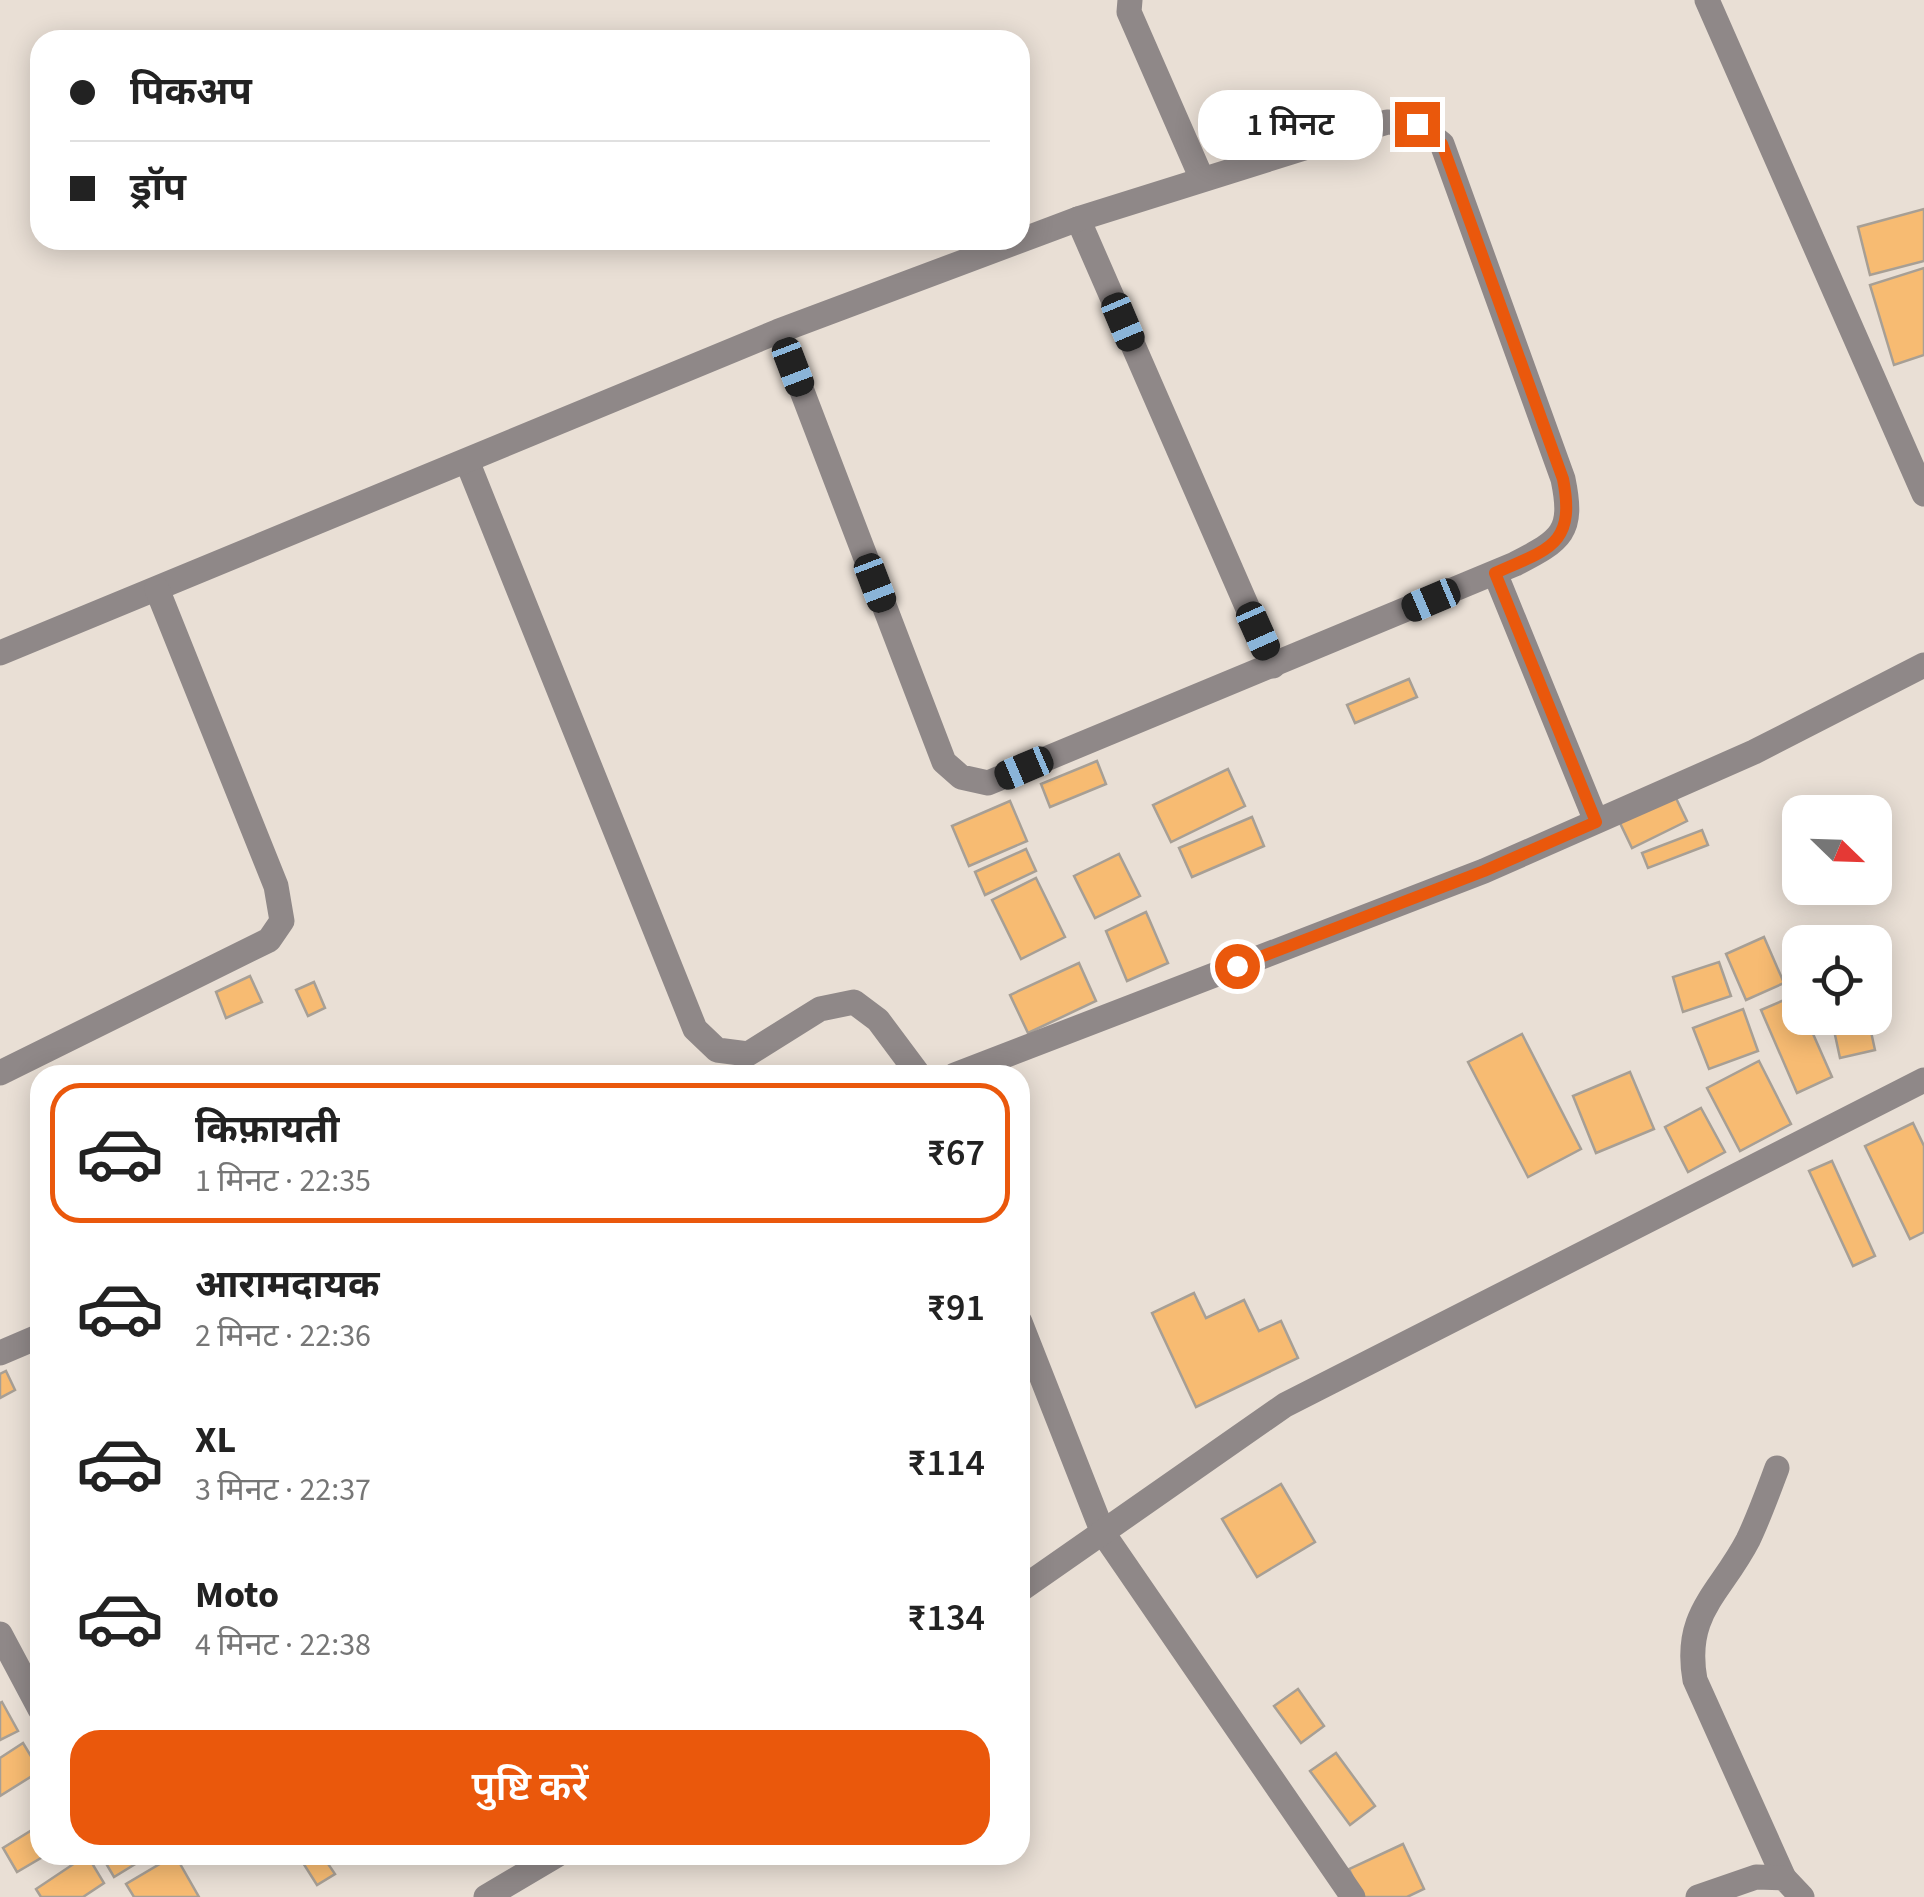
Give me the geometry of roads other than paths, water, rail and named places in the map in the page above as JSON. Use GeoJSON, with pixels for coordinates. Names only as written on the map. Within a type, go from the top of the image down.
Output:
{"type":"FeatureCollection","features":[{"type":"Feature","properties":{"kind":"street"},"geometry":{"type":"LineString","coordinates":[[1130,0],[1129,12],[1202,179]]}},
{"type":"Feature","properties":{"kind":"street"},"geometry":{"type":"LineString","coordinates":[[1707,0],[1924,494]]}},
{"type":"Feature","properties":{"kind":"street"},"geometry":{"type":"LineString","coordinates":[[779,331],[944,762],[961,777],[988,783],[1495,573],[1555,544],[1570,515],[1563,479],[1442,144],[1417,124],[1386,122],[1030,237]]}},
{"type":"Feature","properties":{"kind":"street"},"geometry":{"type":"LineString","coordinates":[[1078,219],[1273,666]]}},
{"type":"Feature","properties":{"kind":"street"},"geometry":{"type":"LineString","coordinates":[[0,653],[779,331],[995,250]]}},
{"type":"Feature","properties":{"kind":"street"},"geometry":{"type":"LineString","coordinates":[[467,460],[696,1029],[716,1050],[748,1054],[820,1009],[854,1002],[878,1020],[912,1065]]}},
{"type":"Feature","properties":{"kind":"street"},"geometry":{"type":"LineString","coordinates":[[1495,573],[1596,822]]}},
{"type":"Feature","properties":{"kind":"street"},"geometry":{"type":"LineString","coordinates":[[0,1073],[269,940],[282,921],[276,886],[157,589]]}},
{"type":"Feature","properties":{"kind":"street"},"geometry":{"type":"LineString","coordinates":[[981,1065],[1466,878],[1754,752],[1924,665]]}},
{"type":"Feature","properties":{"kind":"street"},"geometry":{"type":"LineString","coordinates":[[1030,1583],[1285,1405],[1924,1080]]}},
{"type":"Feature","properties":{"kind":"street"},"geometry":{"type":"LineString","coordinates":[[0,1354],[30,1340]]}},
{"type":"Feature","properties":{"kind":"street"},"geometry":{"type":"LineString","coordinates":[[1030,1347],[1103,1533],[1353,1897]]}},
{"type":"Feature","properties":{"kind":"street"},"geometry":{"type":"LineString","coordinates":[[1778,1468],[1748,1540],[1703,1611],[1689,1648],[1695,1680],[1784,1878],[1802,1897]]}},
{"type":"Feature","properties":{"kind":"street"},"geometry":{"type":"LineString","coordinates":[[2,1643],[30,1692]]}},
{"type":"Feature","properties":{"kind":"street"},"geometry":{"type":"LineString","coordinates":[[486,1897],[514,1865]]}},
{"type":"Feature","properties":{"kind":"street"},"geometry":{"type":"LineString","coordinates":[[1698,1897],[1756,1877],[1784,1878]]}}]}
